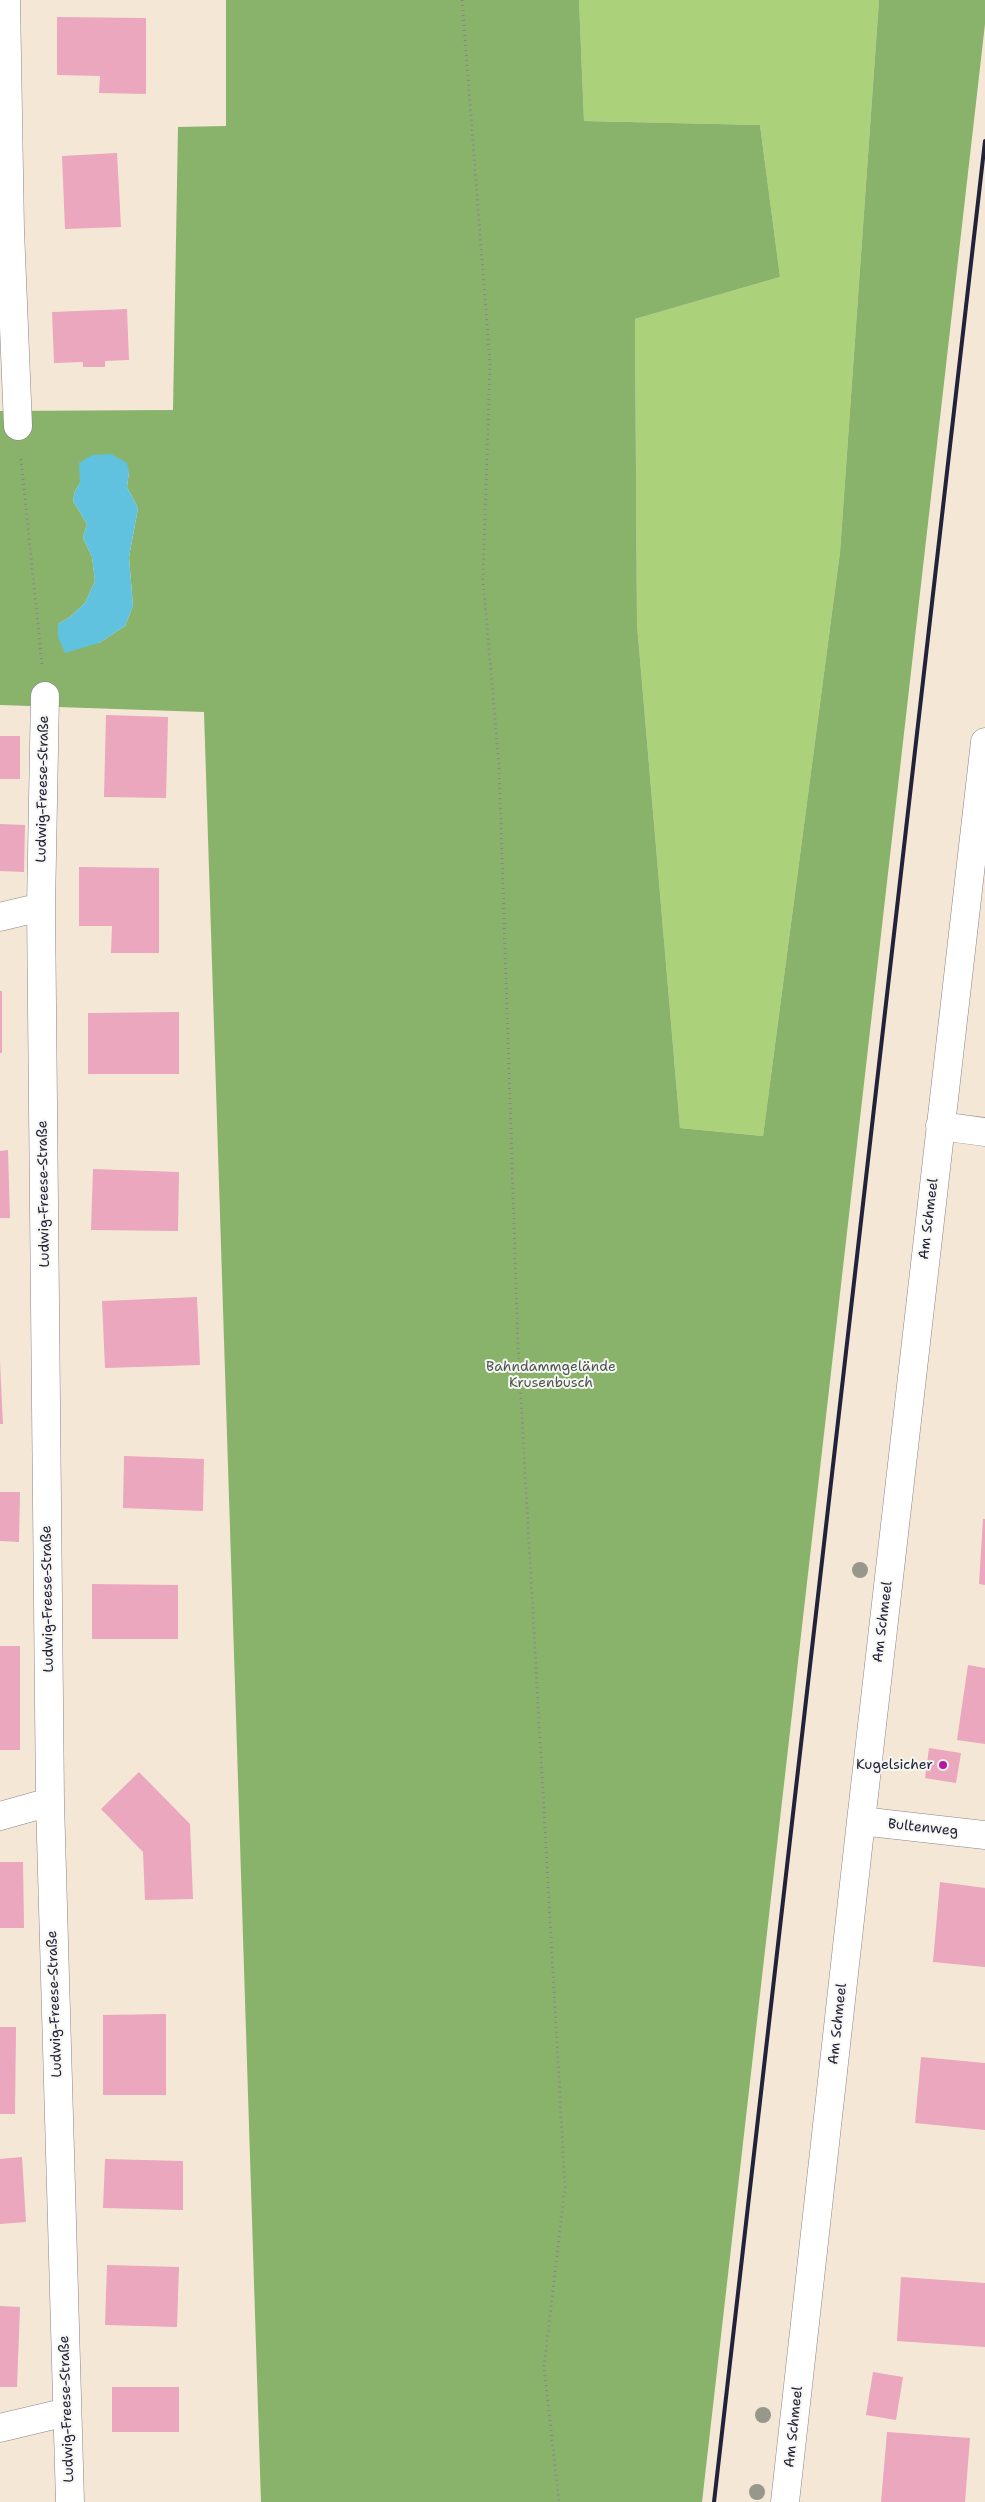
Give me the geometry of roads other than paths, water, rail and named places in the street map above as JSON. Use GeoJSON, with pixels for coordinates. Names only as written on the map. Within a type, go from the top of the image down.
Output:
{"type":"FeatureCollection","features":[{"type":"Feature","properties":{"kind":"street"},"geometry":{"type":"LineString","coordinates":[[6,0],[5,231],[18,426]]}},
{"type":"Feature","properties":{"kind":"street","name":"Ludwig-Freese-Straße"},"geometry":{"type":"LineString","coordinates":[[45,696],[41,907],[50,1802],[70,2502]]}},
{"type":"Feature","properties":{"kind":"street","name":"Am Schmeel"},"geometry":{"type":"LineString","coordinates":[[785,2502],[985,742]]}},
{"type":"Feature","properties":{"kind":"street"},"geometry":{"type":"LineString","coordinates":[[0,917],[41,907]]}},
{"type":"Feature","properties":{"kind":"street"},"geometry":{"type":"LineString","coordinates":[[940,1126],[985,1132]]}},
{"type":"Feature","properties":{"kind":"street"},"geometry":{"type":"LineString","coordinates":[[0,1816],[50,1802]]}},
{"type":"Feature","properties":{"kind":"street","name":"Bultenweg"},"geometry":{"type":"LineString","coordinates":[[861,1821],[985,1835]]}},
{"type":"Feature","properties":{"kind":"street"},"geometry":{"type":"LineString","coordinates":[[0,2428],[67,2412]]}},
{"type":"Feature","properties":{"kind":"water"},"geometry":{"type":"Polygon","coordinates":[[[111,454],[127,463],[129,472],[127,487],[138,508],[129,557],[133,606],[125,626],[99,643],[65,653],[58,637],[58,624],[70,617],[85,603],[95,581],[92,557],[83,538],[87,524],[73,501],[75,491],[80,483],[79,463],[92,455],[111,454]]]}},
{"type":"Feature","properties":{"kind":"railway"},"geometry":{"type":"LineString","coordinates":[[714,2502],[985,141]]}},
{"type":"Feature","properties":{"kind":"place","name":"Kugelsicher"},"geometry":{"type":"Point","coordinates":[943,1765]}},
{"type":"Feature","properties":{"kind":"park label","name":"Bahndammgelände Krusenbusch"},"geometry":{"type":"Point","coordinates":[551,1375]}}]}
